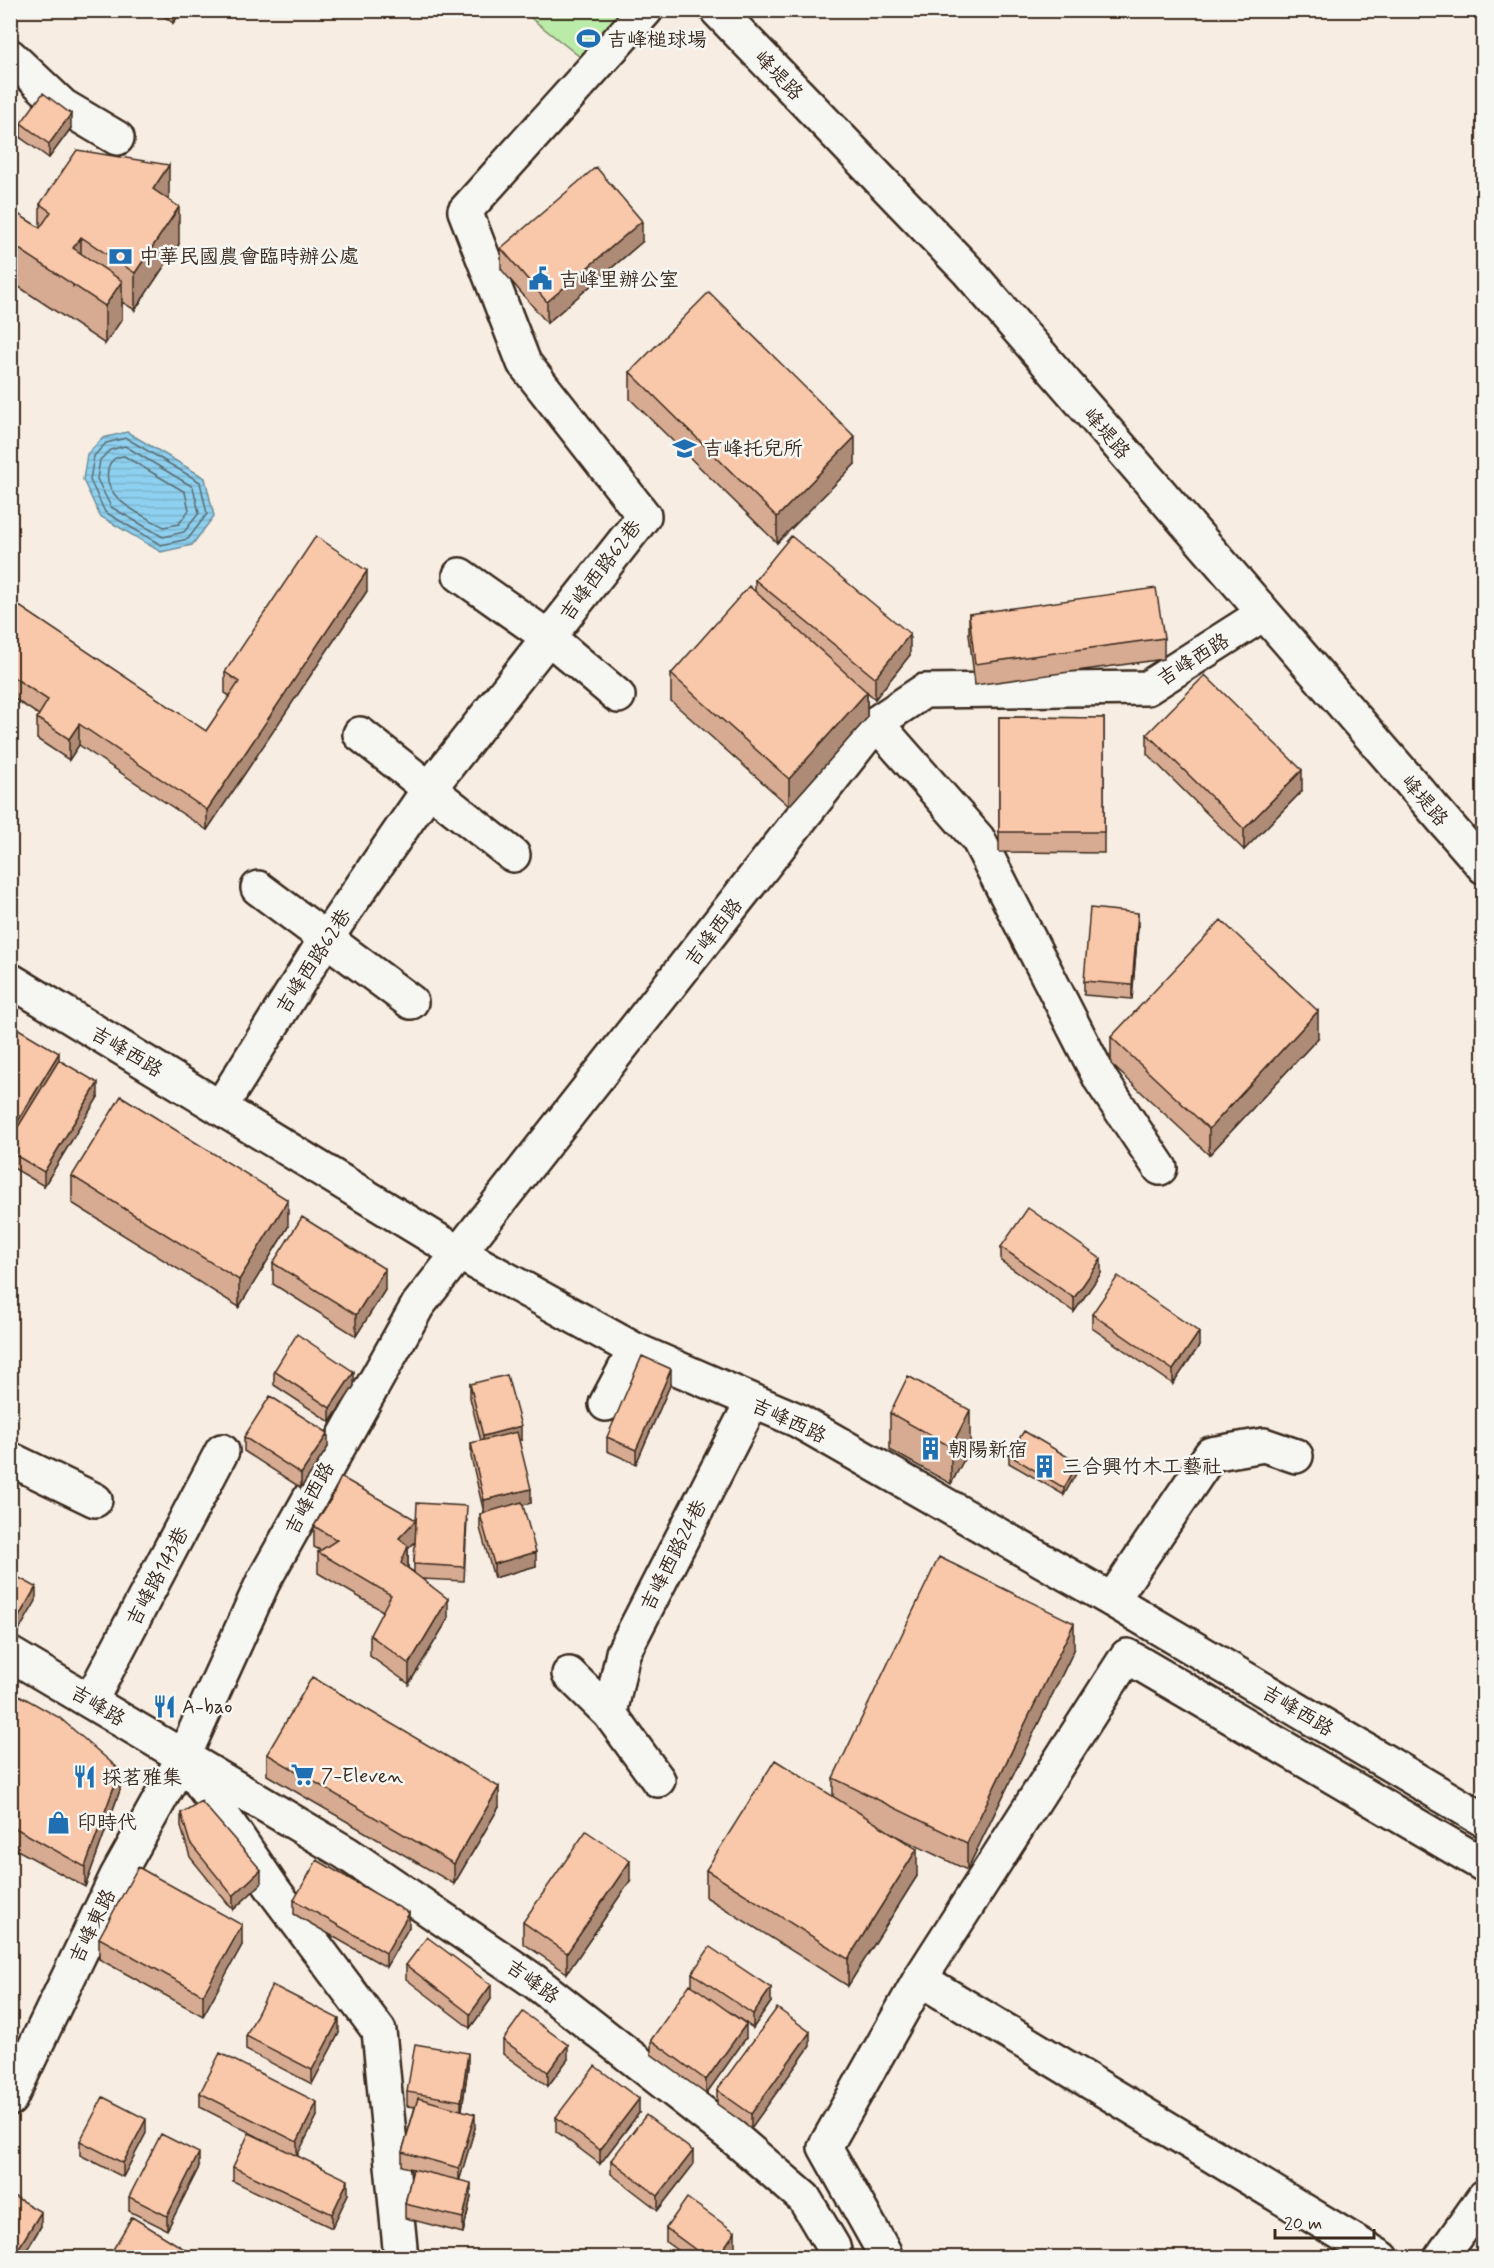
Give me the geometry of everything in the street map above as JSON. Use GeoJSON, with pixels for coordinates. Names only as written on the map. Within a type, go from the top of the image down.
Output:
{"type":"FeatureCollection","features":[{"type":"Feature","properties":{"kind":"street","name":"吉峰西路62巷"},"geometry":{"type":"LineString","coordinates":[[220,1108],[325,940],[429,789],[644,516],[524,363],[465,211],[646,10]]}},
{"type":"Feature","properties":{"kind":"street","name":"峰堤路"},"geometry":{"type":"LineString","coordinates":[[717,10],[967,270],[1484,867]]}},
{"type":"Feature","properties":{"kind":"street"},"geometry":{"type":"LineString","coordinates":[[10,56],[63,106],[117,138]]}},
{"type":"Feature","properties":{"kind":"street"},"geometry":{"type":"LineString","coordinates":[[460,575],[548,637],[618,696]]}},
{"type":"Feature","properties":{"kind":"street","name":"吉峰西路"},"geometry":{"type":"LineString","coordinates":[[183,1758],[263,1582],[418,1305],[876,723],[924,691],[1147,688],[1263,614]]}},
{"type":"Feature","properties":{"kind":"street"},"geometry":{"type":"LineString","coordinates":[[876,723],[978,839],[1101,1080],[1160,1168]]}},
{"type":"Feature","properties":{"kind":"street"},"geometry":{"type":"LineString","coordinates":[[360,734],[513,855]]}},
{"type":"Feature","properties":{"kind":"street"},"geometry":{"type":"LineString","coordinates":[[258,888],[411,1002]]}},
{"type":"Feature","properties":{"kind":"street","name":"吉峰西路"},"geometry":{"type":"LineString","coordinates":[[10,980],[459,1253],[634,1350],[797,1420],[1112,1600],[1484,1820]]}},
{"type":"Feature","properties":{"kind":"street"},"geometry":{"type":"LineString","coordinates":[[606,1404],[634,1350]]}},
{"type":"Feature","properties":{"kind":"street","name":"吉峰西路24巷"},"geometry":{"type":"LineString","coordinates":[[610,1714],[623,1653],[752,1402]]}},
{"type":"Feature","properties":{"kind":"street"},"geometry":{"type":"LineString","coordinates":[[1112,1600],[1211,1454],[1264,1445],[1296,1456]]}},
{"type":"Feature","properties":{"kind":"street","name":"吉峰路143巷"},"geometry":{"type":"LineString","coordinates":[[91,1701],[222,1451]]}},
{"type":"Feature","properties":{"kind":"street"},"geometry":{"type":"LineString","coordinates":[[10,1459],[95,1500]]}},
{"type":"Feature","properties":{"kind":"street","name":"吉峰路"},"geometry":{"type":"LineString","coordinates":[[10,1654],[346,1853],[534,1981],[723,2128],[804,2198],[833,2247],[836,2258]]}},
{"type":"Feature","properties":{"kind":"street"},"geometry":{"type":"LineString","coordinates":[[885,2258],[884,2252],[825,2147],[920,1978],[1127,1656],[1484,1865]]}},
{"type":"Feature","properties":{"kind":"street"},"geometry":{"type":"LineString","coordinates":[[569,1674],[610,1714],[658,1780]]}},
{"type":"Feature","properties":{"kind":"street","name":"吉峰路"},"geometry":{"type":"LineString","coordinates":[[183,1758],[275,1892],[380,2031],[401,2258]]}},
{"type":"Feature","properties":{"kind":"street","name":"吉峰東路"},"geometry":{"type":"LineString","coordinates":[[11,2098],[117,1876],[183,1758]]}},
{"type":"Feature","properties":{"kind":"street"},"geometry":{"type":"LineString","coordinates":[[920,1978],[1382,2258]]}},
{"type":"Feature","properties":{"kind":"street"},"geometry":{"type":"LineString","coordinates":[[1441,2258],[1484,2197]]}},
{"type":"Feature","properties":{"kind":"green space","name":"吉峰槌球場"},"geometry":{"type":"Polygon","coordinates":[[[522,11],[647,11],[594,68],[522,11]]]}},
{"type":"Feature","properties":{"kind":"water"},"geometry":{"type":"Polygon","coordinates":[[[127,432],[205,478],[214,516],[192,545],[161,552],[100,516],[83,480],[87,454],[103,438],[127,432]]]}},
{"type":"Feature","properties":{"kind":"building"},"geometry":{"type":"Polygon","coordinates":[[[165,10],[177,10],[173,16],[165,10]]]}},
{"type":"Feature","properties":{"kind":"building"},"geometry":{"type":"Polygon","coordinates":[[[43,93],[71,114],[49,144],[21,123],[43,93]]]}},
{"type":"Feature","properties":{"kind":"building"},"geometry":{"type":"Polygon","coordinates":[[[77,150],[169,165],[153,189],[179,207],[135,273],[81,237],[73,248],[122,281],[105,306],[10,243],[10,209],[40,228],[51,212],[40,204],[77,150]]]}},
{"type":"Feature","properties":{"kind":"building"},"geometry":{"type":"Polygon","coordinates":[[[596,167],[642,221],[547,302],[501,248],[596,167]]]}},
{"type":"Feature","properties":{"kind":"building"},"geometry":{"type":"Polygon","coordinates":[[[709,292],[855,437],[777,517],[630,372],[709,292]]]}},
{"type":"Feature","properties":{"kind":"building"},"geometry":{"type":"Polygon","coordinates":[[[316,536],[367,571],[207,810],[79,724],[69,739],[37,718],[48,700],[10,675],[10,600],[206,731],[239,682],[225,672],[316,536]]]}},
{"type":"Feature","properties":{"kind":"building"},"geometry":{"type":"Polygon","coordinates":[[[791,536],[910,634],[875,678],[755,580],[791,536]]]}},
{"type":"Feature","properties":{"kind":"building"},"geometry":{"type":"Polygon","coordinates":[[[749,586],[867,692],[789,779],[671,674],[749,586]]]}},
{"type":"Feature","properties":{"kind":"building"},"geometry":{"type":"Polygon","coordinates":[[[1156,588],[1164,638],[975,664],[969,614],[1156,588]]]}},
{"type":"Feature","properties":{"kind":"building"},"geometry":{"type":"Polygon","coordinates":[[[1205,675],[1302,770],[1244,829],[1147,734],[1205,675]]]}},
{"type":"Feature","properties":{"kind":"building"},"geometry":{"type":"Polygon","coordinates":[[[999,717],[1104,718],[1104,832],[999,832],[999,717]]]}},
{"type":"Feature","properties":{"kind":"building"},"geometry":{"type":"Polygon","coordinates":[[[1090,908],[1138,913],[1132,985],[1084,981],[1090,908]]]}},
{"type":"Feature","properties":{"kind":"building"},"geometry":{"type":"Polygon","coordinates":[[[1221,920],[1318,1011],[1209,1129],[1111,1037],[1221,920]]]}},
{"type":"Feature","properties":{"kind":"building"},"geometry":{"type":"Polygon","coordinates":[[[10,1024],[59,1053],[10,1134],[10,1024]]]}},
{"type":"Feature","properties":{"kind":"building"},"geometry":{"type":"Polygon","coordinates":[[[59,1060],[98,1083],[44,1172],[10,1152],[10,1140],[59,1060]]]}},
{"type":"Feature","properties":{"kind":"building"},"geometry":{"type":"Polygon","coordinates":[[[121,1096],[288,1200],[239,1280],[72,1176],[121,1096]]]}},
{"type":"Feature","properties":{"kind":"building"},"geometry":{"type":"Polygon","coordinates":[[[1028,1208],[1101,1259],[1074,1298],[1001,1247],[1028,1208]]]}},
{"type":"Feature","properties":{"kind":"building"},"geometry":{"type":"Polygon","coordinates":[[[302,1217],[385,1269],[356,1315],[273,1263],[302,1217]]]}},
{"type":"Feature","properties":{"kind":"building"},"geometry":{"type":"Polygon","coordinates":[[[1118,1276],[1199,1332],[1173,1370],[1092,1314],[1118,1276]]]}},
{"type":"Feature","properties":{"kind":"building"},"geometry":{"type":"Polygon","coordinates":[[[297,1334],[354,1372],[330,1408],[274,1371],[297,1334]]]}},
{"type":"Feature","properties":{"kind":"building"},"geometry":{"type":"Polygon","coordinates":[[[1484,1355],[1484,1367],[1480,1366],[1484,1355]]]}},
{"type":"Feature","properties":{"kind":"building"},"geometry":{"type":"Polygon","coordinates":[[[642,1356],[671,1369],[636,1450],[607,1437],[642,1356]]]}},
{"type":"Feature","properties":{"kind":"building"},"geometry":{"type":"Polygon","coordinates":[[[507,1375],[521,1426],[483,1436],[470,1384],[507,1375]]]}},
{"type":"Feature","properties":{"kind":"building"},"geometry":{"type":"Polygon","coordinates":[[[908,1376],[970,1410],[951,1447],[890,1413],[908,1376]]]}},
{"type":"Feature","properties":{"kind":"building"},"geometry":{"type":"Polygon","coordinates":[[[270,1396],[328,1433],[301,1474],[244,1437],[270,1396]]]}},
{"type":"Feature","properties":{"kind":"building","name":"三合興竹木工藝社"},"geometry":{"type":"Polygon","coordinates":[[[1024,1431],[1078,1463],[1064,1488],[1009,1455],[1024,1431]]]}},
{"type":"Feature","properties":{"kind":"building"},"geometry":{"type":"Polygon","coordinates":[[[517,1432],[531,1489],[484,1500],[471,1443],[517,1432]]]}},
{"type":"Feature","properties":{"kind":"building"},"geometry":{"type":"Polygon","coordinates":[[[341,1477],[416,1520],[399,1538],[408,1546],[401,1563],[448,1599],[409,1664],[370,1635],[391,1595],[318,1552],[337,1540],[314,1526],[331,1499],[341,1477]]]}},
{"type":"Feature","properties":{"kind":"building"},"geometry":{"type":"Polygon","coordinates":[[[522,1502],[536,1552],[494,1564],[480,1514],[522,1502]]]}},
{"type":"Feature","properties":{"kind":"building"},"geometry":{"type":"Polygon","coordinates":[[[417,1503],[467,1506],[464,1567],[414,1564],[417,1503]]]}},
{"type":"Feature","properties":{"kind":"building"},"geometry":{"type":"Polygon","coordinates":[[[939,1557],[1074,1623],[967,1843],[833,1778],[939,1557]]]}},
{"type":"Feature","properties":{"kind":"building"},"geometry":{"type":"Polygon","coordinates":[[[10,1573],[36,1587],[10,1632],[10,1573]]]}},
{"type":"Feature","properties":{"kind":"building"},"geometry":{"type":"Polygon","coordinates":[[[312,1677],[499,1787],[454,1864],[267,1754],[312,1677]]]}},
{"type":"Feature","properties":{"kind":"building","name":"印時代"},"geometry":{"type":"Polygon","coordinates":[[[10,1690],[60,1718],[120,1770],[85,1867],[10,1825],[10,1690]]]}},
{"type":"Feature","properties":{"kind":"building"},"geometry":{"type":"Polygon","coordinates":[[[775,1760],[917,1849],[848,1959],[706,1870],[775,1760]]]}},
{"type":"Feature","properties":{"kind":"building"},"geometry":{"type":"Polygon","coordinates":[[[201,1801],[261,1870],[233,1896],[190,1843],[181,1813],[201,1801]]]}},
{"type":"Feature","properties":{"kind":"building"},"geometry":{"type":"Polygon","coordinates":[[[586,1831],[630,1861],[567,1953],[523,1922],[586,1831]]]}},
{"type":"Feature","properties":{"kind":"building"},"geometry":{"type":"Polygon","coordinates":[[[317,1860],[409,1913],[386,1953],[294,1900],[317,1860]]]}},
{"type":"Feature","properties":{"kind":"building"},"geometry":{"type":"Polygon","coordinates":[[[138,1867],[242,1925],[203,1995],[99,1938],[138,1867]]]}},
{"type":"Feature","properties":{"kind":"building"},"geometry":{"type":"Polygon","coordinates":[[[427,1937],[491,1985],[470,2014],[406,1965],[427,1937]]]}},
{"type":"Feature","properties":{"kind":"building"},"geometry":{"type":"Polygon","coordinates":[[[710,1947],[771,1988],[753,2014],[692,1973],[710,1947]]]}},
{"type":"Feature","properties":{"kind":"building"},"geometry":{"type":"Polygon","coordinates":[[[690,1984],[746,2024],[706,2080],[651,2040],[690,1984]]]}},
{"type":"Feature","properties":{"kind":"building"},"geometry":{"type":"Polygon","coordinates":[[[272,1985],[339,2019],[312,2070],[246,2036],[272,1985]]]}},
{"type":"Feature","properties":{"kind":"building"},"geometry":{"type":"Polygon","coordinates":[[[777,2008],[810,2032],[751,2114],[717,2090],[777,2008]]]}},
{"type":"Feature","properties":{"kind":"building"},"geometry":{"type":"Polygon","coordinates":[[[523,2012],[568,2045],[548,2072],[503,2040],[523,2012]]]}},
{"type":"Feature","properties":{"kind":"building"},"geometry":{"type":"Polygon","coordinates":[[[415,2044],[468,2053],[461,2101],[407,2092],[415,2044]]]}},
{"type":"Feature","properties":{"kind":"building"},"geometry":{"type":"Polygon","coordinates":[[[220,2053],[317,2102],[297,2142],[200,2093],[220,2053]]]}},
{"type":"Feature","properties":{"kind":"building"},"geometry":{"type":"Polygon","coordinates":[[[595,2066],[639,2099],[600,2150],[556,2117],[595,2066]]]}},
{"type":"Feature","properties":{"kind":"building"},"geometry":{"type":"Polygon","coordinates":[[[103,2097],[146,2119],[123,2163],[80,2141],[103,2097]]]}},
{"type":"Feature","properties":{"kind":"building"},"geometry":{"type":"Polygon","coordinates":[[[418,2098],[475,2114],[459,2168],[402,2152],[418,2098]]]}},
{"type":"Feature","properties":{"kind":"building"},"geometry":{"type":"Polygon","coordinates":[[[646,2115],[693,2151],[658,2196],[611,2160],[646,2115]]]}},
{"type":"Feature","properties":{"kind":"building"},"geometry":{"type":"Polygon","coordinates":[[[249,2133],[348,2180],[332,2214],[233,2167],[249,2133]]]}},
{"type":"Feature","properties":{"kind":"building"},"geometry":{"type":"Polygon","coordinates":[[[161,2134],[199,2153],[167,2216],[129,2197],[161,2134]]]}},
{"type":"Feature","properties":{"kind":"building"},"geometry":{"type":"Polygon","coordinates":[[[413,2169],[471,2183],[463,2218],[405,2204],[413,2169]]]}},
{"type":"Feature","properties":{"kind":"building"},"geometry":{"type":"Polygon","coordinates":[[[10,2194],[41,2212],[18,2249],[10,2244],[10,2194]]]}},
{"type":"Feature","properties":{"kind":"building"},"geometry":{"type":"Polygon","coordinates":[[[687,2198],[735,2232],[717,2258],[707,2258],[666,2228],[687,2198]]]}},
{"type":"Feature","properties":{"kind":"building"},"geometry":{"type":"Polygon","coordinates":[[[132,2217],[199,2258],[108,2258],[132,2217]]]}},
{"type":"Feature","properties":{"kind":"place","name":"吉峰槌球場"},"geometry":{"type":"Point","coordinates":[589,39]}},
{"type":"Feature","properties":{"kind":"place","name":"中華民國農會臨時辦公處"},"geometry":{"type":"Point","coordinates":[121,256]}},
{"type":"Feature","properties":{"kind":"place","name":"吉峰里辦公室"},"geometry":{"type":"Point","coordinates":[541,279]}},
{"type":"Feature","properties":{"kind":"place","name":"吉峰托兒所"},"geometry":{"type":"Point","coordinates":[685,448]}},
{"type":"Feature","properties":{"kind":"place","name":"朝陽新宿"},"geometry":{"type":"Point","coordinates":[930,1449]}},
{"type":"Feature","properties":{"kind":"place","name":"三合興竹木工藝社"},"geometry":{"type":"Point","coordinates":[1044,1466]}},
{"type":"Feature","properties":{"kind":"place","name":"A-bao"},"geometry":{"type":"Point","coordinates":[164,1706]}},
{"type":"Feature","properties":{"kind":"place","name":"7-Eleven"},"geometry":{"type":"Point","coordinates":[303,1775]}},
{"type":"Feature","properties":{"kind":"place","name":"採茗雅集"},"geometry":{"type":"Point","coordinates":[84,1777]}},
{"type":"Feature","properties":{"kind":"place","name":"印時代"},"geometry":{"type":"Point","coordinates":[59,1822]}}]}
